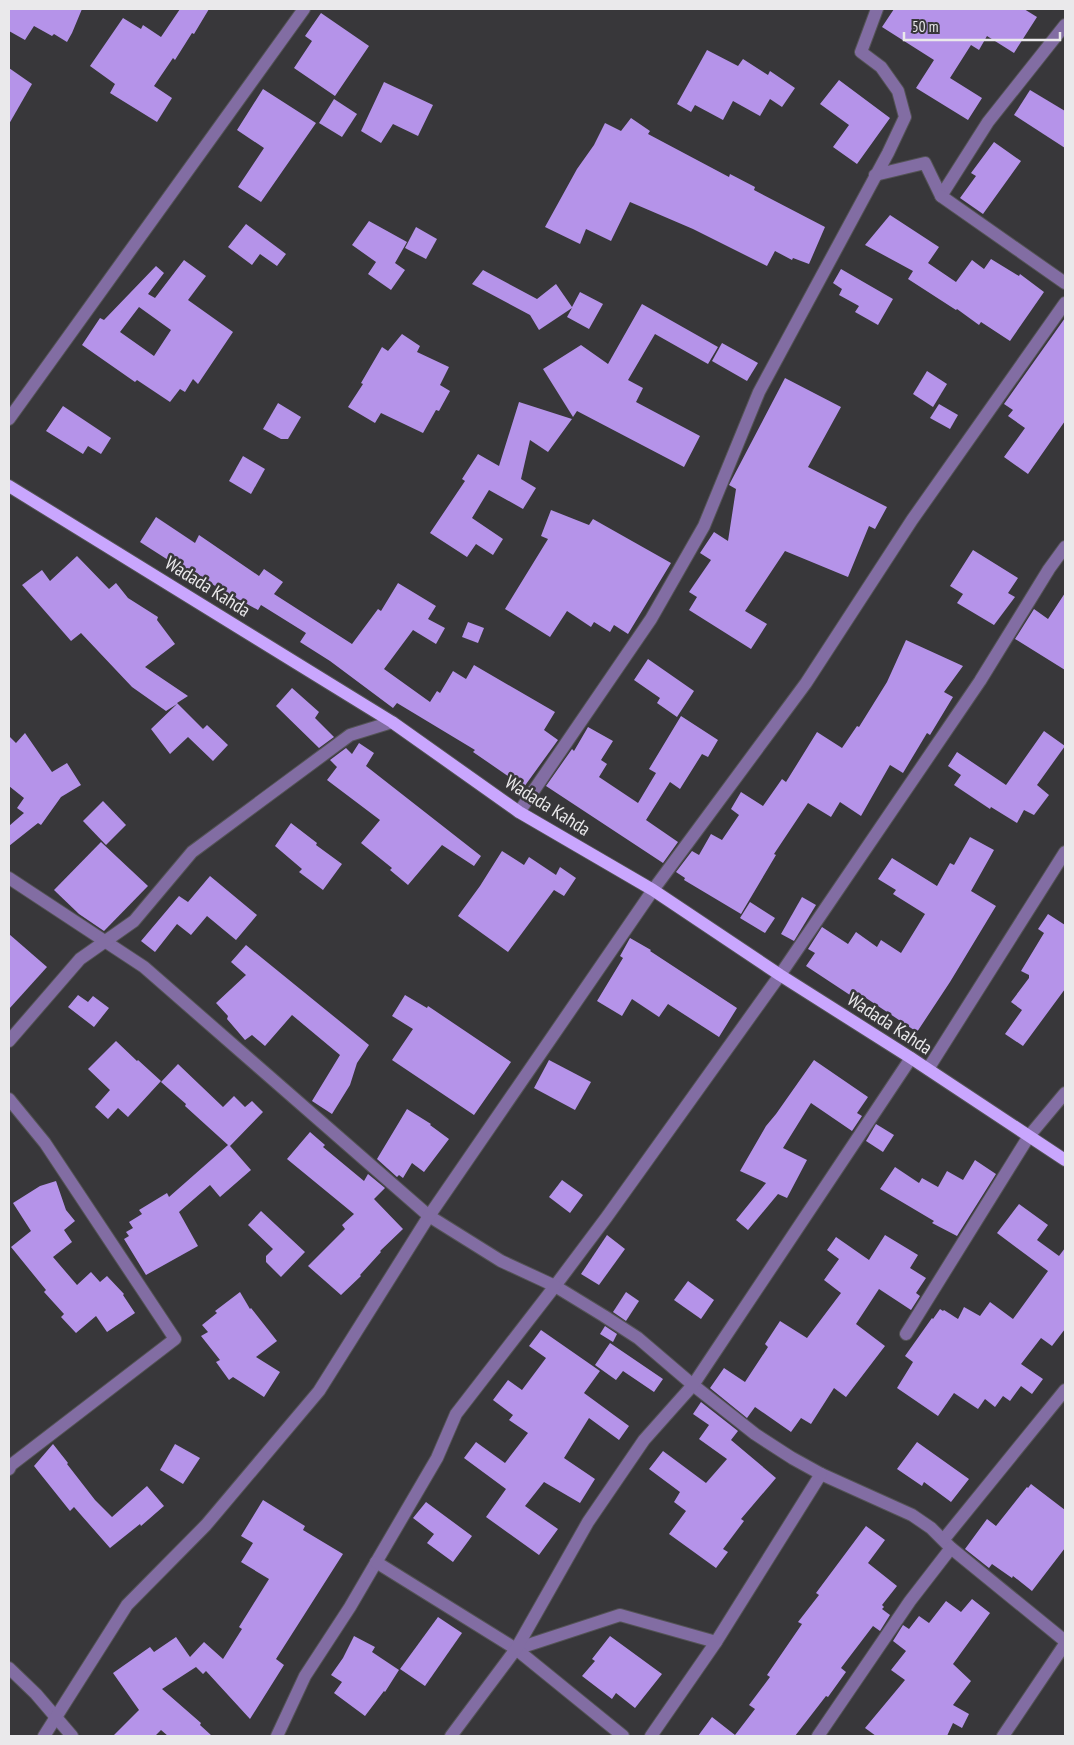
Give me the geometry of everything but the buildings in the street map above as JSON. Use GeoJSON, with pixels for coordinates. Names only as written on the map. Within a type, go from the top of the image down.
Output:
{"type":"FeatureCollection","features":[{"type":"Feature","properties":{"kind":"main road","name":"Wadada Kahda"},"geometry":{"type":"LineString","coordinates":[[9,486],[392,722],[519,812],[653,890],[1065,1160]]}},
{"type":"Feature","properties":{"kind":"street"},"geometry":{"type":"LineString","coordinates":[[9,419],[304,9]]}},
{"type":"Feature","properties":{"kind":"street"},"geometry":{"type":"LineString","coordinates":[[519,812],[651,619],[699,535],[759,392],[888,153],[905,117],[898,91],[881,67],[861,52],[876,9]]}},
{"type":"Feature","properties":{"kind":"street"},"geometry":{"type":"LineString","coordinates":[[941,196],[988,122],[1065,25]]}},
{"type":"Feature","properties":{"kind":"street"},"geometry":{"type":"LineString","coordinates":[[876,175],[925,163],[941,196],[1065,283]]}},
{"type":"Feature","properties":{"kind":"street"},"geometry":{"type":"LineString","coordinates":[[44,1736],[127,1605],[206,1525],[320,1391],[428,1216],[653,890],[806,683],[912,520],[1065,303]]}},
{"type":"Feature","properties":{"kind":"street"},"geometry":{"type":"LineString","coordinates":[[277,1736],[305,1676],[350,1607],[437,1458],[456,1414],[606,1218],[780,975],[980,681],[1049,569],[1065,547]]}},
{"type":"Feature","properties":{"kind":"street"},"geometry":{"type":"LineString","coordinates":[[9,1041],[80,959],[134,921],[192,852],[350,736],[392,722]]}},
{"type":"Feature","properties":{"kind":"street"},"geometry":{"type":"LineString","coordinates":[[928,1070],[1065,852]]}},
{"type":"Feature","properties":{"kind":"street"},"geometry":{"type":"LineString","coordinates":[[9,878],[144,967],[428,1216],[502,1261],[555,1286],[638,1338],[755,1434],[792,1458],[821,1474],[912,1515],[1065,1643],[1002,1736]]}},
{"type":"Feature","properties":{"kind":"street"},"geometry":{"type":"LineString","coordinates":[[451,1736],[516,1649],[593,1514],[644,1440],[693,1385],[912,1058]]}},
{"type":"Feature","properties":{"kind":"street"},"geometry":{"type":"LineString","coordinates":[[906,1334],[1028,1136],[1065,1093]]}},
{"type":"Feature","properties":{"kind":"street"},"geometry":{"type":"LineString","coordinates":[[9,1100],[45,1143],[175,1338],[11,1465],[9,1469]]}},
{"type":"Feature","properties":{"kind":"street"},"geometry":{"type":"LineString","coordinates":[[818,1736],[947,1543],[1065,1390]]}},
{"type":"Feature","properties":{"kind":"street"},"geometry":{"type":"LineString","coordinates":[[651,1736],[716,1642],[821,1474]]}},
{"type":"Feature","properties":{"kind":"street"},"geometry":{"type":"LineString","coordinates":[[376,1562],[516,1649],[623,1736]]}},
{"type":"Feature","properties":{"kind":"street"},"geometry":{"type":"LineString","coordinates":[[516,1649],[620,1615],[716,1642]]}},
{"type":"Feature","properties":{"kind":"street"},"geometry":{"type":"LineString","coordinates":[[9,1668],[36,1694],[72,1736]]}}]}
